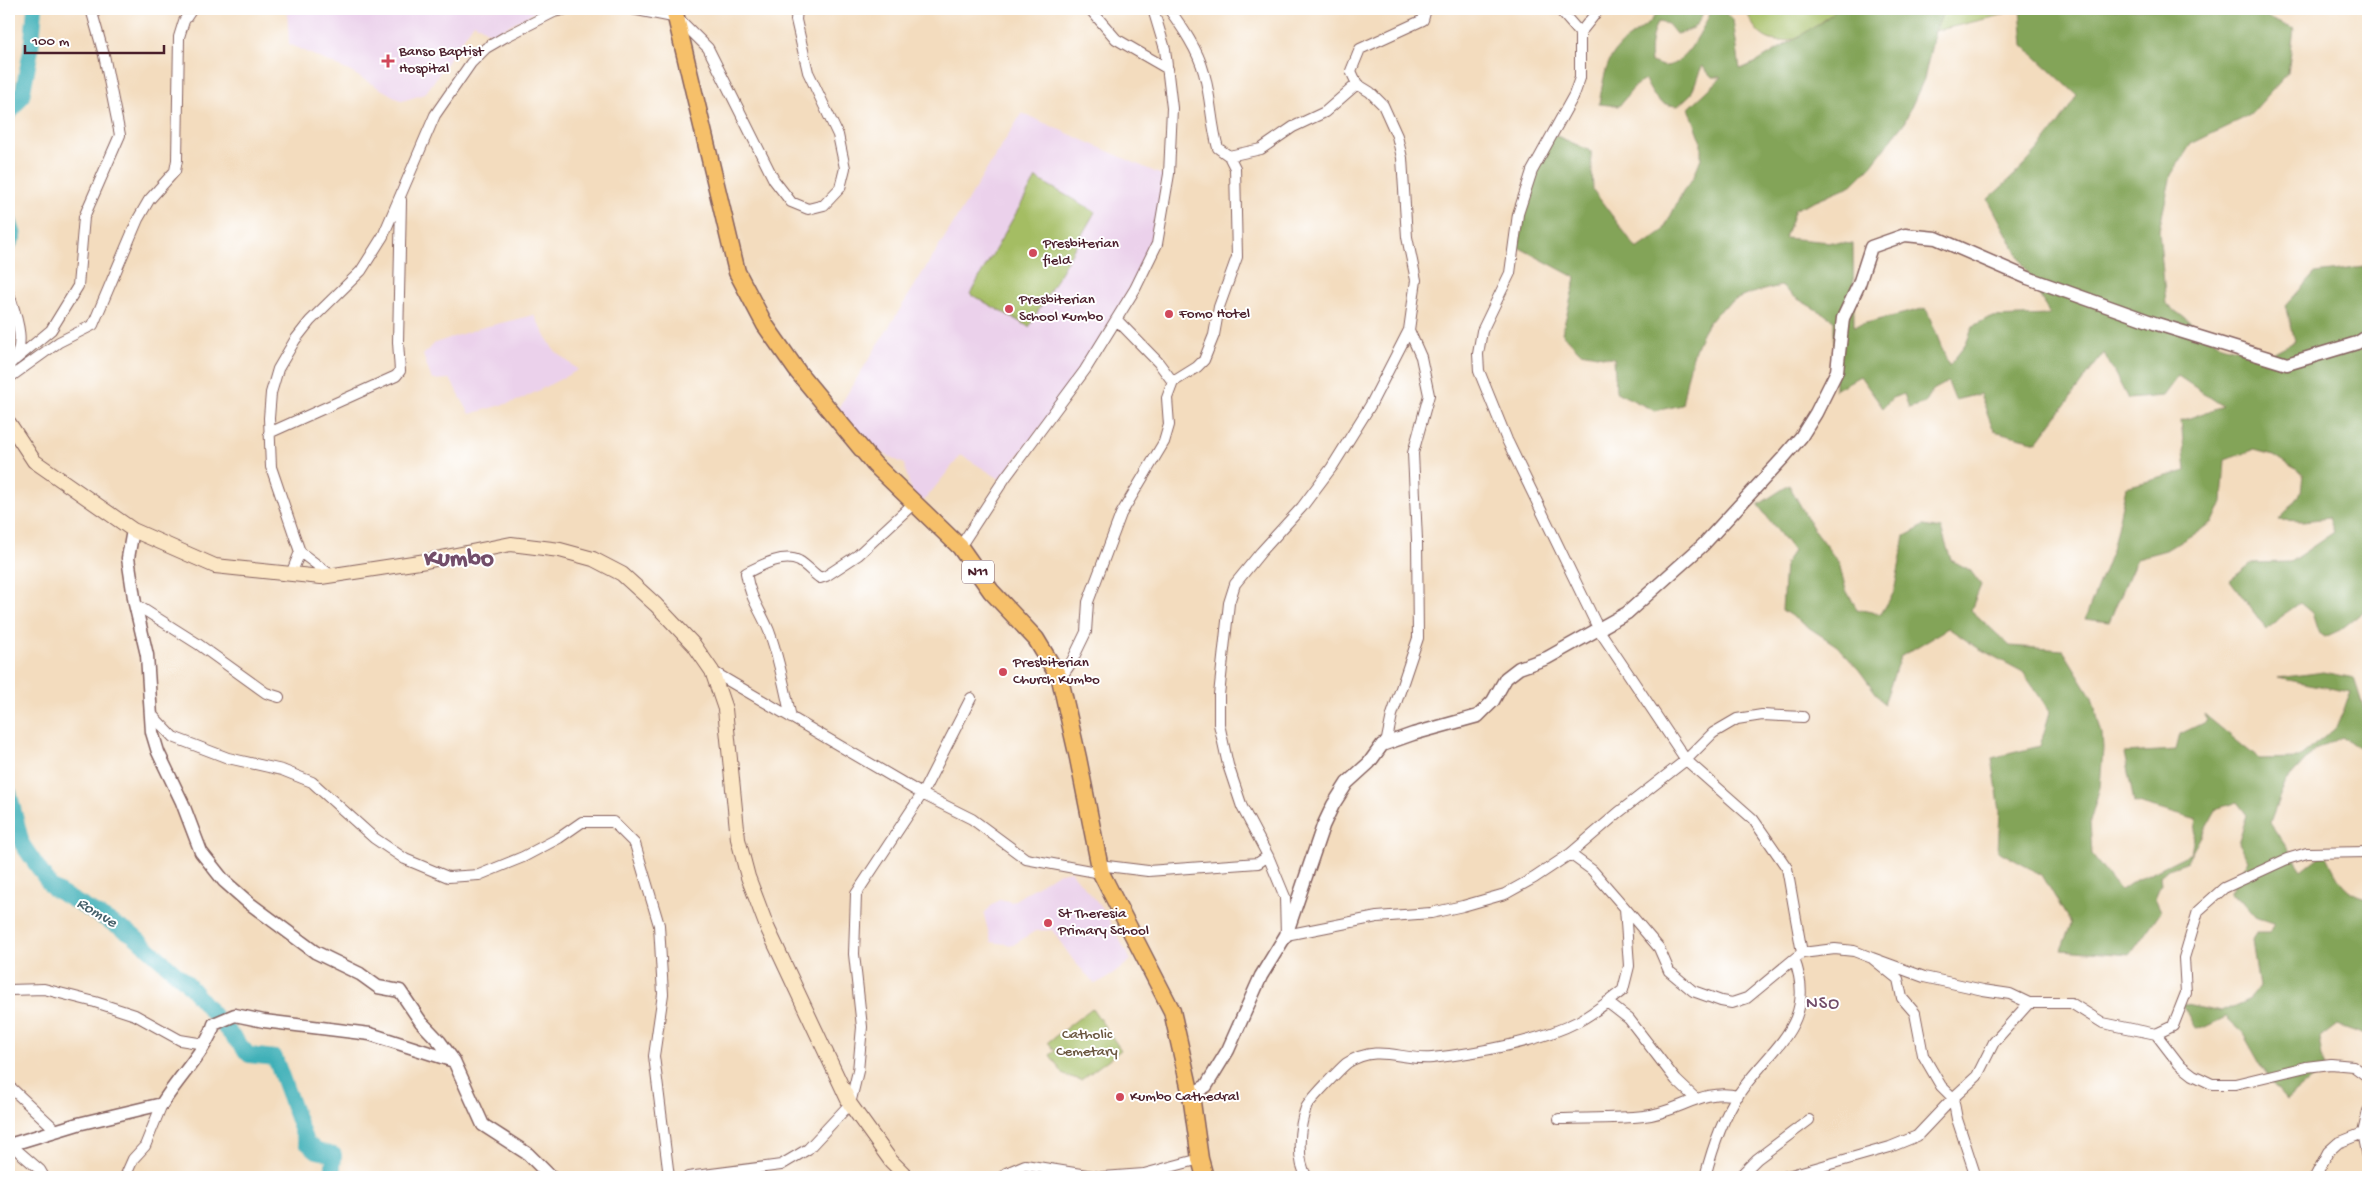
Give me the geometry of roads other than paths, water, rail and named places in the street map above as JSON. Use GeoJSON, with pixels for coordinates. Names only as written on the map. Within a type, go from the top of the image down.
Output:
{"type":"FeatureCollection","features":[{"type":"Feature","properties":{"kind":"highway","name":"N11"},"geometry":{"type":"LineString","coordinates":[[676,13],[737,272],[765,325],[798,372],[874,464],[913,504],[960,547],[991,591],[1036,639],[1060,679],[1100,869],[1172,1011],[1191,1095],[1200,1159],[1205,1177]]}},
{"type":"Feature","properties":{"kind":"main road"},"geometry":{"type":"LineString","coordinates":[[9,423],[34,461],[133,530],[215,566],[321,578],[426,561],[503,544],[519,544],[593,558],[622,574],[656,605],[694,646],[712,670],[725,709],[738,839],[748,877],[767,927],[850,1104],[891,1161],[907,1177]]}},
{"type":"Feature","properties":{"kind":"street"},"geometry":{"type":"LineString","coordinates":[[12,363],[51,330],[78,286],[84,217],[120,136],[104,55],[91,9]]}},
{"type":"Feature","properties":{"kind":"street"},"geometry":{"type":"LineString","coordinates":[[9,378],[59,342],[93,324],[138,219],[149,200],[174,171],[177,160],[179,37],[184,21],[192,9]]}},
{"type":"Feature","properties":{"kind":"street"},"geometry":{"type":"LineString","coordinates":[[332,576],[300,552],[271,467],[269,433],[271,393],[278,370],[295,340],[310,321],[361,271],[383,236],[435,115],[471,63],[486,48],[505,36],[554,12],[567,9]]}},
{"type":"Feature","properties":{"kind":"street"},"geometry":{"type":"LineString","coordinates":[[632,9],[676,13],[708,48],[774,180],[791,202],[808,209],[824,205],[840,188],[845,168],[838,135],[808,72],[796,20],[797,9]]}},
{"type":"Feature","properties":{"kind":"street"},"geometry":{"type":"LineString","coordinates":[[1090,9],[1116,39],[1168,69]]}},
{"type":"Feature","properties":{"kind":"street"},"geometry":{"type":"LineString","coordinates":[[960,547],[1005,478],[1085,370],[1117,320],[1157,244],[1169,174],[1172,108],[1168,69],[1153,9]]}},
{"type":"Feature","properties":{"kind":"street"},"geometry":{"type":"LineString","coordinates":[[1060,679],[1071,663],[1086,632],[1088,602],[1121,514],[1164,442],[1169,425],[1167,398],[1173,382],[1198,367],[1204,360],[1214,335],[1219,307],[1237,257],[1237,185],[1235,168],[1229,156],[1218,148],[1212,128],[1205,74],[1200,60],[1169,9]]}},
{"type":"Feature","properties":{"kind":"street"},"geometry":{"type":"LineString","coordinates":[[1286,935],[1285,897],[1268,856],[1242,807],[1228,765],[1219,724],[1219,694],[1229,603],[1235,584],[1302,507],[1332,467],[1370,406],[1409,330],[1416,280],[1407,237],[1402,158],[1397,136],[1383,105],[1370,92],[1357,84],[1351,71],[1360,48],[1423,20],[1426,9]]}},
{"type":"Feature","properties":{"kind":"street"},"geometry":{"type":"LineString","coordinates":[[1559,9],[1580,34],[1581,66],[1577,86],[1532,170],[1518,214],[1510,273],[1482,331],[1478,354],[1479,371],[1507,440],[1599,630],[1686,760],[1752,819],[1787,868],[1801,978],[1798,1014],[1787,1036],[1738,1096],[1710,1156],[1705,1177]]}},
{"type":"Feature","properties":{"kind":"street"},"geometry":{"type":"LineString","coordinates":[[1580,34],[1599,9]]}},
{"type":"Feature","properties":{"kind":"street"},"geometry":{"type":"LineString","coordinates":[[1229,156],[1261,149],[1293,127],[1325,112],[1357,84]]}},
{"type":"Feature","properties":{"kind":"street"},"geometry":{"type":"LineString","coordinates":[[269,433],[396,376],[400,371],[398,342],[401,194]]}},
{"type":"Feature","properties":{"kind":"street"},"geometry":{"type":"LineString","coordinates":[[1191,1095],[1206,1086],[1228,1050],[1261,976],[1286,935],[1322,826],[1333,804],[1347,783],[1369,763],[1382,746],[1413,734],[1478,716],[1493,701],[1506,678],[1519,668],[1547,658],[1627,613],[1703,545],[1801,437],[1836,371],[1843,318],[1859,284],[1871,247],[1888,239],[1905,235],[1936,238],[2028,278],[2157,324],[2287,364],[2357,343],[2368,336]]}},
{"type":"Feature","properties":{"kind":"street"},"geometry":{"type":"LineString","coordinates":[[9,294],[16,317],[20,343],[12,363]]}},
{"type":"Feature","properties":{"kind":"street"},"geometry":{"type":"LineString","coordinates":[[1117,320],[1158,362],[1173,382]]}},
{"type":"Feature","properties":{"kind":"street"},"geometry":{"type":"LineString","coordinates":[[1386,744],[1392,715],[1418,638],[1417,540],[1413,453],[1429,395],[1421,357],[1409,330]]}},
{"type":"Feature","properties":{"kind":"street"},"geometry":{"type":"LineString","coordinates":[[791,718],[771,639],[752,601],[746,573],[766,563],[786,559],[798,560],[820,578],[826,576],[858,556],[913,504]]}},
{"type":"Feature","properties":{"kind":"street"},"geometry":{"type":"LineString","coordinates":[[133,530],[128,558],[135,604],[147,655],[152,732],[158,752],[182,802],[201,852],[224,881],[314,952],[360,974],[378,987],[400,991],[421,1022],[440,1042],[454,1061],[483,1125],[528,1154],[551,1177]]}},
{"type":"Feature","properties":{"kind":"street"},"geometry":{"type":"LineString","coordinates":[[291,574],[300,552]]}},
{"type":"Feature","properties":{"kind":"street"},"geometry":{"type":"LineString","coordinates":[[135,604],[198,644],[266,693],[279,697]]}},
{"type":"Feature","properties":{"kind":"street"},"geometry":{"type":"LineString","coordinates":[[712,670],[922,794],[972,819],[1026,859],[1100,869],[1148,871],[1258,863],[1268,856]]}},
{"type":"Feature","properties":{"kind":"street"},"geometry":{"type":"LineString","coordinates":[[688,1177],[782,1166],[808,1149],[850,1104],[858,1071],[862,1027],[854,954],[856,894],[922,794],[971,698]]}},
{"type":"Feature","properties":{"kind":"street"},"geometry":{"type":"LineString","coordinates":[[152,715],[174,737],[228,758],[282,770],[312,782],[374,838],[405,859],[448,877],[479,875],[514,861],[558,838],[582,822],[613,822],[634,844],[659,925],[663,994],[654,1056],[669,1177]]}},
{"type":"Feature","properties":{"kind":"street"},"geometry":{"type":"LineString","coordinates":[[1286,935],[1377,917],[1431,913],[1504,894],[1534,878],[1570,854],[1618,813],[1686,760],[1713,733],[1737,719],[1762,715],[1803,717]]}},
{"type":"Feature","properties":{"kind":"street"},"geometry":{"type":"LineString","coordinates":[[1570,854],[1592,870],[1654,941],[1665,959],[1669,971],[1693,991],[1710,998],[1732,1003],[1747,998],[1798,956],[1836,949],[1854,951],[1924,978],[2010,994],[2030,1003],[2071,1003],[2103,1023],[2156,1034],[2173,1026],[2186,993],[2184,958],[2198,911],[2224,888],[2287,859],[2308,853],[2368,852]]}},
{"type":"Feature","properties":{"kind":"street"},"geometry":{"type":"LineString","coordinates":[[1308,1177],[1302,1171],[1298,1154],[1306,1106],[1347,1063],[1377,1052],[1430,1058],[1482,1050],[1550,1034],[1580,1020],[1622,990],[1629,966],[1625,908]]}},
{"type":"Feature","properties":{"kind":"street"},"geometry":{"type":"LineString","coordinates":[[1872,958],[1898,979],[1902,998],[1915,1013],[1923,1055],[1941,1086],[1953,1098],[1957,1119],[1976,1177]]}},
{"type":"Feature","properties":{"kind":"street"},"geometry":{"type":"LineString","coordinates":[[9,990],[44,989],[95,1002],[135,1015],[180,1040],[204,1044]]}},
{"type":"Feature","properties":{"kind":"street"},"geometry":{"type":"LineString","coordinates":[[1607,1002],[1629,1019],[1676,1080],[1695,1098]]}},
{"type":"Feature","properties":{"kind":"street"},"geometry":{"type":"LineString","coordinates":[[1784,1177],[1890,1147],[1917,1136],[1977,1076],[1994,1042],[2030,1003]]}},
{"type":"Feature","properties":{"kind":"street"},"geometry":{"type":"LineString","coordinates":[[124,1177],[133,1159],[145,1146],[162,1104],[175,1082],[211,1036],[214,1024],[235,1015],[264,1021],[370,1034],[454,1061]]}},
{"type":"Feature","properties":{"kind":"street"},"geometry":{"type":"LineString","coordinates":[[2156,1034],[2179,1064],[2192,1074],[2212,1084],[2235,1084],[2306,1067],[2331,1064],[2352,1066],[2368,1077]]}},
{"type":"Feature","properties":{"kind":"street"},"geometry":{"type":"LineString","coordinates":[[9,1086],[57,1131]]}},
{"type":"Feature","properties":{"kind":"street"},"geometry":{"type":"LineString","coordinates":[[1559,1119],[1646,1116],[1711,1094],[1729,1093],[1738,1096]]}},
{"type":"Feature","properties":{"kind":"street"},"geometry":{"type":"LineString","coordinates":[[10,1145],[162,1104]]}},
{"type":"Feature","properties":{"kind":"street"},"geometry":{"type":"LineString","coordinates":[[2368,1111],[2363,1133],[2368,1157]]}},
{"type":"Feature","properties":{"kind":"street"},"geometry":{"type":"LineString","coordinates":[[1739,1177],[1757,1159],[1809,1120]]}},
{"type":"Feature","properties":{"kind":"street"},"geometry":{"type":"LineString","coordinates":[[2315,1177],[2328,1152],[2338,1143],[2363,1133]]}},
{"type":"Feature","properties":{"kind":"street"},"geometry":{"type":"LineString","coordinates":[[10,1145],[40,1170],[44,1177]]}},
{"type":"Feature","properties":{"kind":"street"},"geometry":{"type":"LineString","coordinates":[[1004,1177],[1006,1173],[1025,1165],[1101,1177],[1144,1174],[1200,1159]]}},
{"type":"Feature","properties":{"kind":"waterway","name":"Romve"},"geometry":{"type":"LineString","coordinates":[[9,114],[22,96],[31,50],[35,9]]}},
{"type":"Feature","properties":{"kind":"waterway","name":"Romve"},"geometry":{"type":"LineString","coordinates":[[9,220],[14,235],[9,244]]}},
{"type":"Feature","properties":{"kind":"waterway","name":"Romve"},"geometry":{"type":"LineString","coordinates":[[9,792],[22,844],[52,888],[133,935],[185,981],[214,1015]]}},
{"type":"Feature","properties":{"kind":"waterway","name":"Romve"},"geometry":{"type":"LineString","coordinates":[[225,1028],[249,1055],[275,1058],[306,1142],[317,1151],[334,1155],[332,1177]]}},
{"type":"Feature","properties":{"kind":"place","name":"Banso Baptist Hospital"},"geometry":{"type":"Point","coordinates":[388,61]}},
{"type":"Feature","properties":{"kind":"place","name":"Presbiterian field"},"geometry":{"type":"Point","coordinates":[1033,253]}},
{"type":"Feature","properties":{"kind":"place","name":"Presbiterian School Kumbo"},"geometry":{"type":"Point","coordinates":[1009,309]}},
{"type":"Feature","properties":{"kind":"place","name":"Fomo Hotel"},"geometry":{"type":"Point","coordinates":[1169,314]}},
{"type":"Feature","properties":{"kind":"place","name":"Presbiterian Church Kumbo"},"geometry":{"type":"Point","coordinates":[1003,672]}},
{"type":"Feature","properties":{"kind":"place","name":"St Theresia Primary School"},"geometry":{"type":"Point","coordinates":[1048,923]}},
{"type":"Feature","properties":{"kind":"place","name":"Kumbo Cathedral"},"geometry":{"type":"Point","coordinates":[1120,1097]}},
{"type":"Feature","properties":{"kind":"district","name":"Kumbo"},"geometry":{"type":"Point","coordinates":[459,560]}},
{"type":"Feature","properties":{"kind":"district","name":"NSO"},"geometry":{"type":"Point","coordinates":[1823,1004]}},
{"type":"Feature","properties":{"kind":"park label","name":"Catholic Cemetary"},"geometry":{"type":"Point","coordinates":[1087,1044]}}]}
